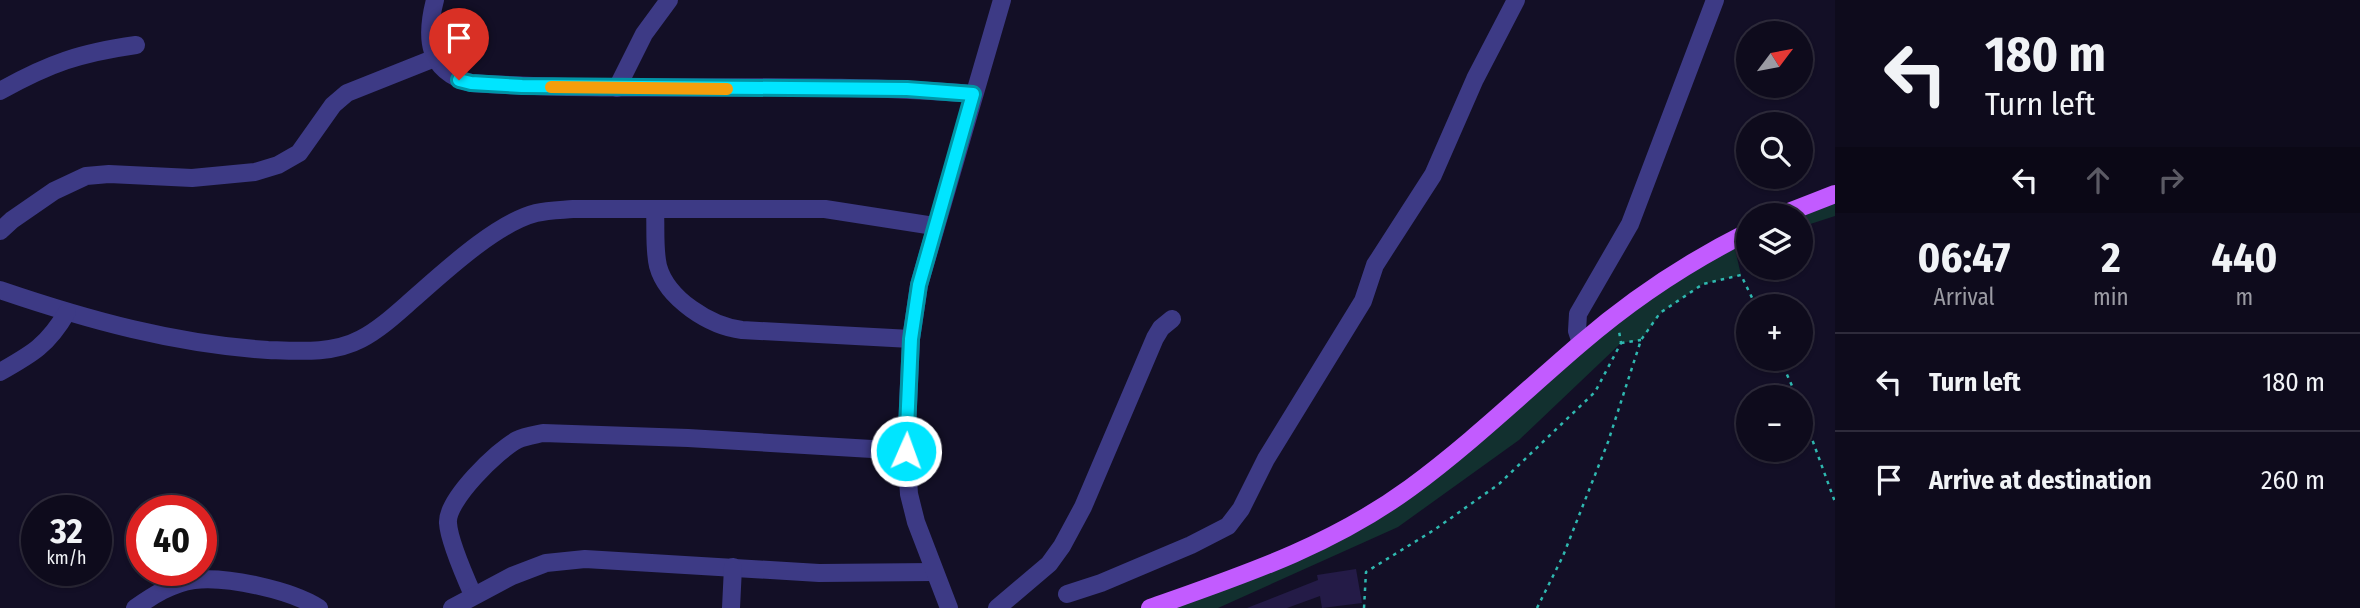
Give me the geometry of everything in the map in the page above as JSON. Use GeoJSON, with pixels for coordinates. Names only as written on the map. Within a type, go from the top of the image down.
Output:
{"type":"FeatureCollection","features":[{"type":"Feature","properties":{"kind":"main road"},"geometry":{"type":"LineString","coordinates":[[1812,203],[1835,194]]}},
{"type":"Feature","properties":{"kind":"main road"},"geometry":{"type":"LineString","coordinates":[[1150,608],[1258,569],[1342,532],[1443,462],[1616,315],[1678,271],[1736,239]]}},
{"type":"Feature","properties":{"kind":"street"},"geometry":{"type":"LineString","coordinates":[[435,0],[430,29],[430,44],[435,58],[454,76],[471,83],[617,88],[907,89],[973,94]]}},
{"type":"Feature","properties":{"kind":"street"},"geometry":{"type":"LineString","coordinates":[[617,88],[644,34],[669,0]]}},
{"type":"Feature","properties":{"kind":"street"},"geometry":{"type":"LineString","coordinates":[[949,608],[912,508],[906,451],[911,339],[919,285],[934,226],[1002,0]]}},
{"type":"Feature","properties":{"kind":"street"},"geometry":{"type":"LineString","coordinates":[[1067,594],[1101,583],[1215,534],[1228,526],[1241,509],[1266,458],[1363,301],[1375,265],[1433,175],[1475,79],[1516,0]]}},
{"type":"Feature","properties":{"kind":"street"},"geometry":{"type":"LineString","coordinates":[[1581,343],[1577,331],[1578,314],[1630,224],[1715,0]]}},
{"type":"Feature","properties":{"kind":"street"},"geometry":{"type":"LineString","coordinates":[[0,90],[59,61],[86,53],[136,45]]}},
{"type":"Feature","properties":{"kind":"street"},"geometry":{"type":"LineString","coordinates":[[0,231],[54,191],[86,176],[109,174],[192,178],[255,172],[278,165],[299,153],[333,105],[347,93],[435,58]]}},
{"type":"Feature","properties":{"kind":"street"},"geometry":{"type":"LineString","coordinates":[[0,290],[113,326],[202,344],[301,351],[324,349],[360,340],[487,239],[520,218],[537,212],[573,209],[825,209],[934,226]]}},
{"type":"Feature","properties":{"kind":"street"},"geometry":{"type":"LineString","coordinates":[[655,210],[657,262],[660,272],[678,297],[713,323],[723,328],[742,330],[911,339]]}},
{"type":"Feature","properties":{"kind":"street"},"geometry":{"type":"LineString","coordinates":[[0,372],[32,354],[49,339],[66,312]]}},
{"type":"Feature","properties":{"kind":"street"},"geometry":{"type":"LineString","coordinates":[[998,608],[1049,564],[1062,546],[1083,507],[1155,338],[1161,328],[1172,319]]}},
{"type":"Feature","properties":{"kind":"street"},"geometry":{"type":"LineString","coordinates":[[473,595],[449,529],[448,518],[455,502],[488,463],[514,441],[526,436],[543,433],[688,438],[906,451]]}},
{"type":"Feature","properties":{"kind":"street"},"geometry":{"type":"LineString","coordinates":[[452,608],[473,595],[525,571],[563,560],[616,559],[842,573],[934,572]]}},
{"type":"Feature","properties":{"kind":"street"},"geometry":{"type":"LineString","coordinates":[[731,608],[733,567]]}},
{"type":"Feature","properties":{"kind":"street"},"geometry":{"type":"LineString","coordinates":[[135,608],[169,587],[191,580],[207,580],[289,594],[319,608]]}},
{"type":"Feature","properties":{"kind":"path"},"geometry":{"type":"LineString","coordinates":[[1537,608],[1563,556],[1608,442],[1641,340],[1660,313],[1703,284],[1741,275],[1750,294]]}},
{"type":"Feature","properties":{"kind":"path"},"geometry":{"type":"LineString","coordinates":[[1364,608],[1366,572],[1434,530],[1499,484],[1595,392],[1621,343],[1616,315]]}},
{"type":"Feature","properties":{"kind":"path"},"geometry":{"type":"LineString","coordinates":[[1621,343],[1641,340]]}},
{"type":"Feature","properties":{"kind":"path"},"geometry":{"type":"LineString","coordinates":[[1813,441],[1835,502]]}},
{"type":"Feature","properties":{"kind":"green space"},"geometry":{"type":"Polygon","coordinates":[[[1835,194],[1835,216],[1813,223],[1813,208],[1835,194]]]}},
{"type":"Feature","properties":{"kind":"green space"},"geometry":{"type":"Polygon","coordinates":[[[1736,240],[1736,276],[1703,284],[1661,313],[1641,340],[1621,343],[1519,440],[1398,527],[1218,608],[1150,608],[1342,532],[1581,343],[1736,240]]]}},
{"type":"Feature","properties":{"kind":"building"},"geometry":{"type":"Polygon","coordinates":[[[1356,569],[1362,603],[1322,608],[1320,596],[1287,608],[1247,608],[1318,580],[1317,575],[1356,569]]]}},
{"type":"Feature","properties":{"kind":"slow traffic"},"geometry":{"type":"LineString","coordinates":[[551,87],[727,89]]}},
{"type":"Feature","properties":{"kind":"route"},"geometry":{"type":"LineString","coordinates":[[459,80],[522,86],[907,89],[973,94],[919,285],[911,339],[906,451]]}}]}
